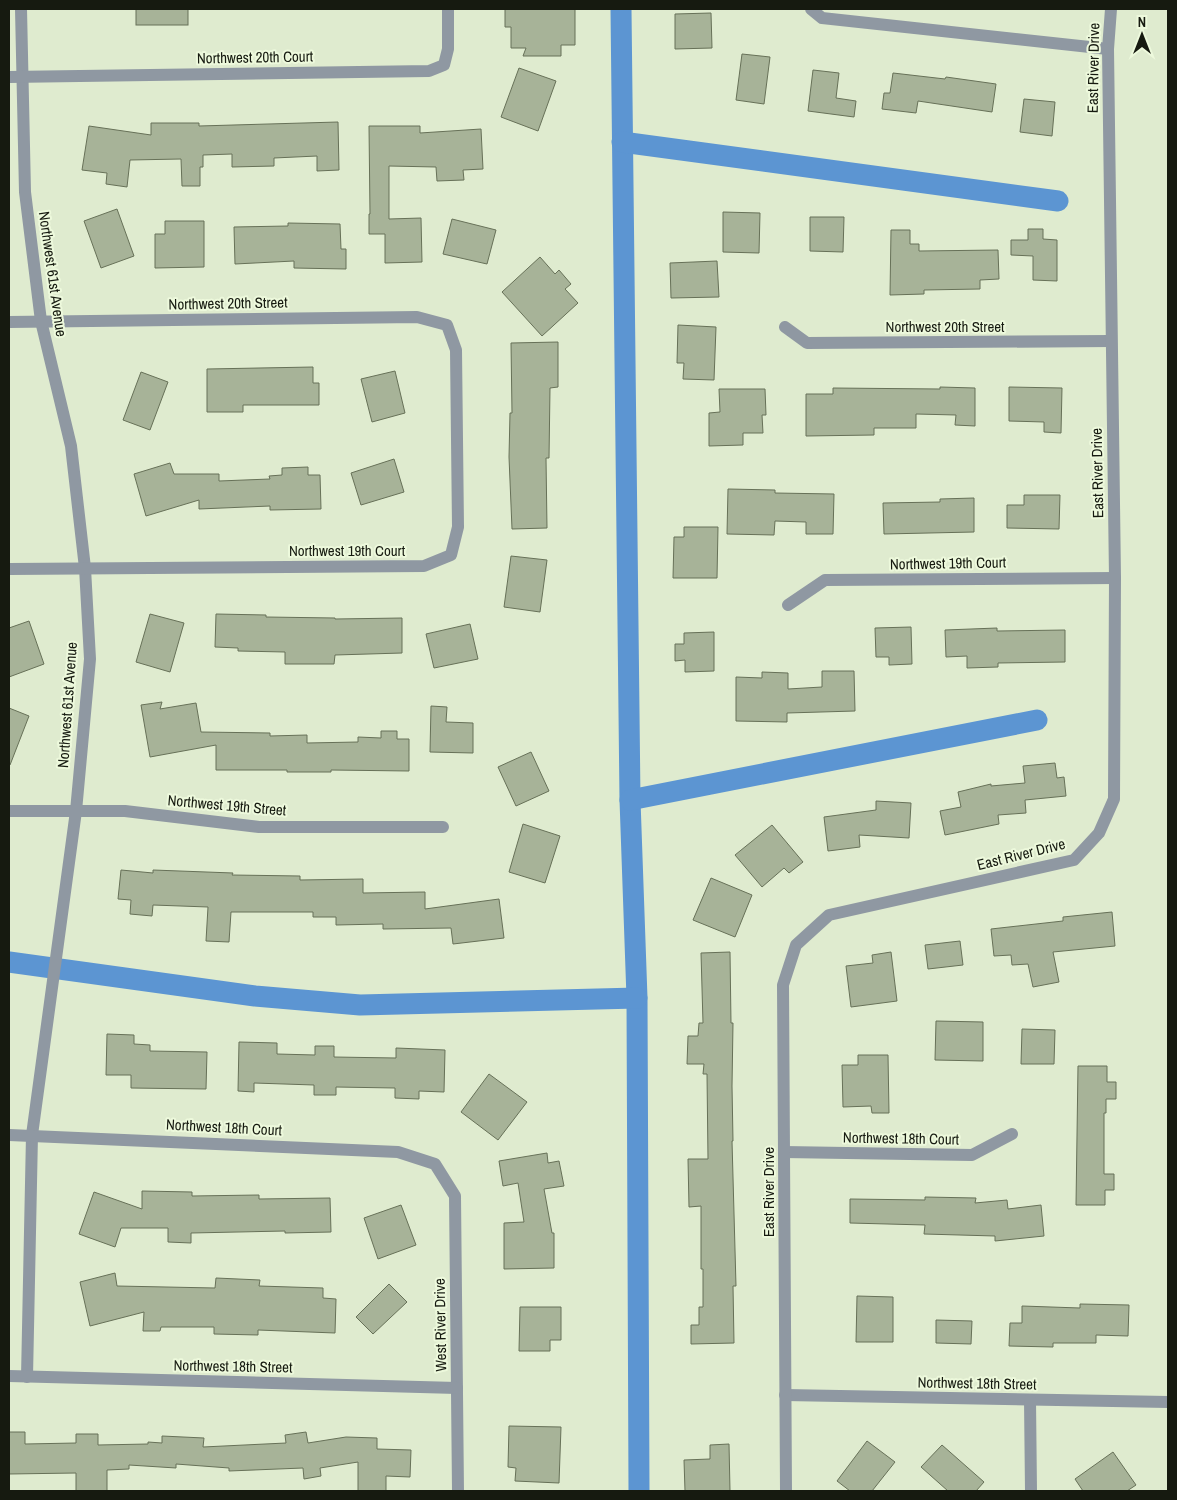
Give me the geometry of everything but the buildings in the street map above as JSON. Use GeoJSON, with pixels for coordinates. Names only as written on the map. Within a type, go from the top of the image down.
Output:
{"type":"FeatureCollection","features":[{"type":"Feature","properties":{"kind":"street","name":"Northwest 61st Avenue"},"geometry":{"type":"LineString","coordinates":[[21,9],[25,192],[41,321],[71,446],[84,568],[90,659],[76,812],[32,1135],[27,1376]]}},
{"type":"Feature","properties":{"kind":"street","name":"Northwest 20th Court"},"geometry":{"type":"LineString","coordinates":[[9,77],[429,71],[444,65],[448,49],[448,9]]}},
{"type":"Feature","properties":{"kind":"street"},"geometry":{"type":"LineString","coordinates":[[811,9],[822,18],[1108,49]]}},
{"type":"Feature","properties":{"kind":"street","name":"East River Drive"},"geometry":{"type":"LineString","coordinates":[[786,1491],[783,985],[796,945],[829,915],[1074,860],[1099,834],[1114,799],[1115,578],[1108,49],[1111,9]]}},
{"type":"Feature","properties":{"kind":"street","name":"Northwest 20th Street"},"geometry":{"type":"LineString","coordinates":[[9,322],[417,317],[447,326]]}},
{"type":"Feature","properties":{"kind":"street","name":"Northwest 19th Court"},"geometry":{"type":"LineString","coordinates":[[9,569],[424,566],[451,555],[458,527],[456,350],[447,326]]}},
{"type":"Feature","properties":{"kind":"street","name":"Northwest 20th Street"},"geometry":{"type":"LineString","coordinates":[[785,327],[807,343],[1111,341]]}},
{"type":"Feature","properties":{"kind":"street","name":"Northwest 19th Court"},"geometry":{"type":"LineString","coordinates":[[788,605],[825,580],[1115,578]]}},
{"type":"Feature","properties":{"kind":"street","name":"Northwest 19th Street"},"geometry":{"type":"LineString","coordinates":[[9,811],[125,812],[259,827],[443,827]]}},
{"type":"Feature","properties":{"kind":"street","name":"Northwest 18th Court"},"geometry":{"type":"LineString","coordinates":[[784,1152],[972,1155],[1012,1134]]}},
{"type":"Feature","properties":{"kind":"street","name":"Northwest 18th Court"},"geometry":{"type":"LineString","coordinates":[[9,1135],[398,1152],[435,1164]]}},
{"type":"Feature","properties":{"kind":"street","name":"West River Drive"},"geometry":{"type":"LineString","coordinates":[[435,1164],[455,1196],[458,1491]]}},
{"type":"Feature","properties":{"kind":"street","name":"Northwest 18th Street"},"geometry":{"type":"LineString","coordinates":[[9,1376],[457,1388]]}},
{"type":"Feature","properties":{"kind":"street","name":"Northwest 18th Street"},"geometry":{"type":"LineString","coordinates":[[785,1395],[1168,1402]]}},
{"type":"Feature","properties":{"kind":"street"},"geometry":{"type":"LineString","coordinates":[[1030,1400],[1031,1491]]}},
{"type":"Feature","properties":{"kind":"waterway"},"geometry":{"type":"LineString","coordinates":[[621,9],[630,800],[637,998],[639,1491]]}},
{"type":"Feature","properties":{"kind":"waterway"},"geometry":{"type":"LineString","coordinates":[[622,142],[1058,201]]}},
{"type":"Feature","properties":{"kind":"waterway"},"geometry":{"type":"LineString","coordinates":[[630,800],[1037,720]]}},
{"type":"Feature","properties":{"kind":"waterway"},"geometry":{"type":"LineString","coordinates":[[9,962],[255,996],[360,1005],[637,998]]}}]}
